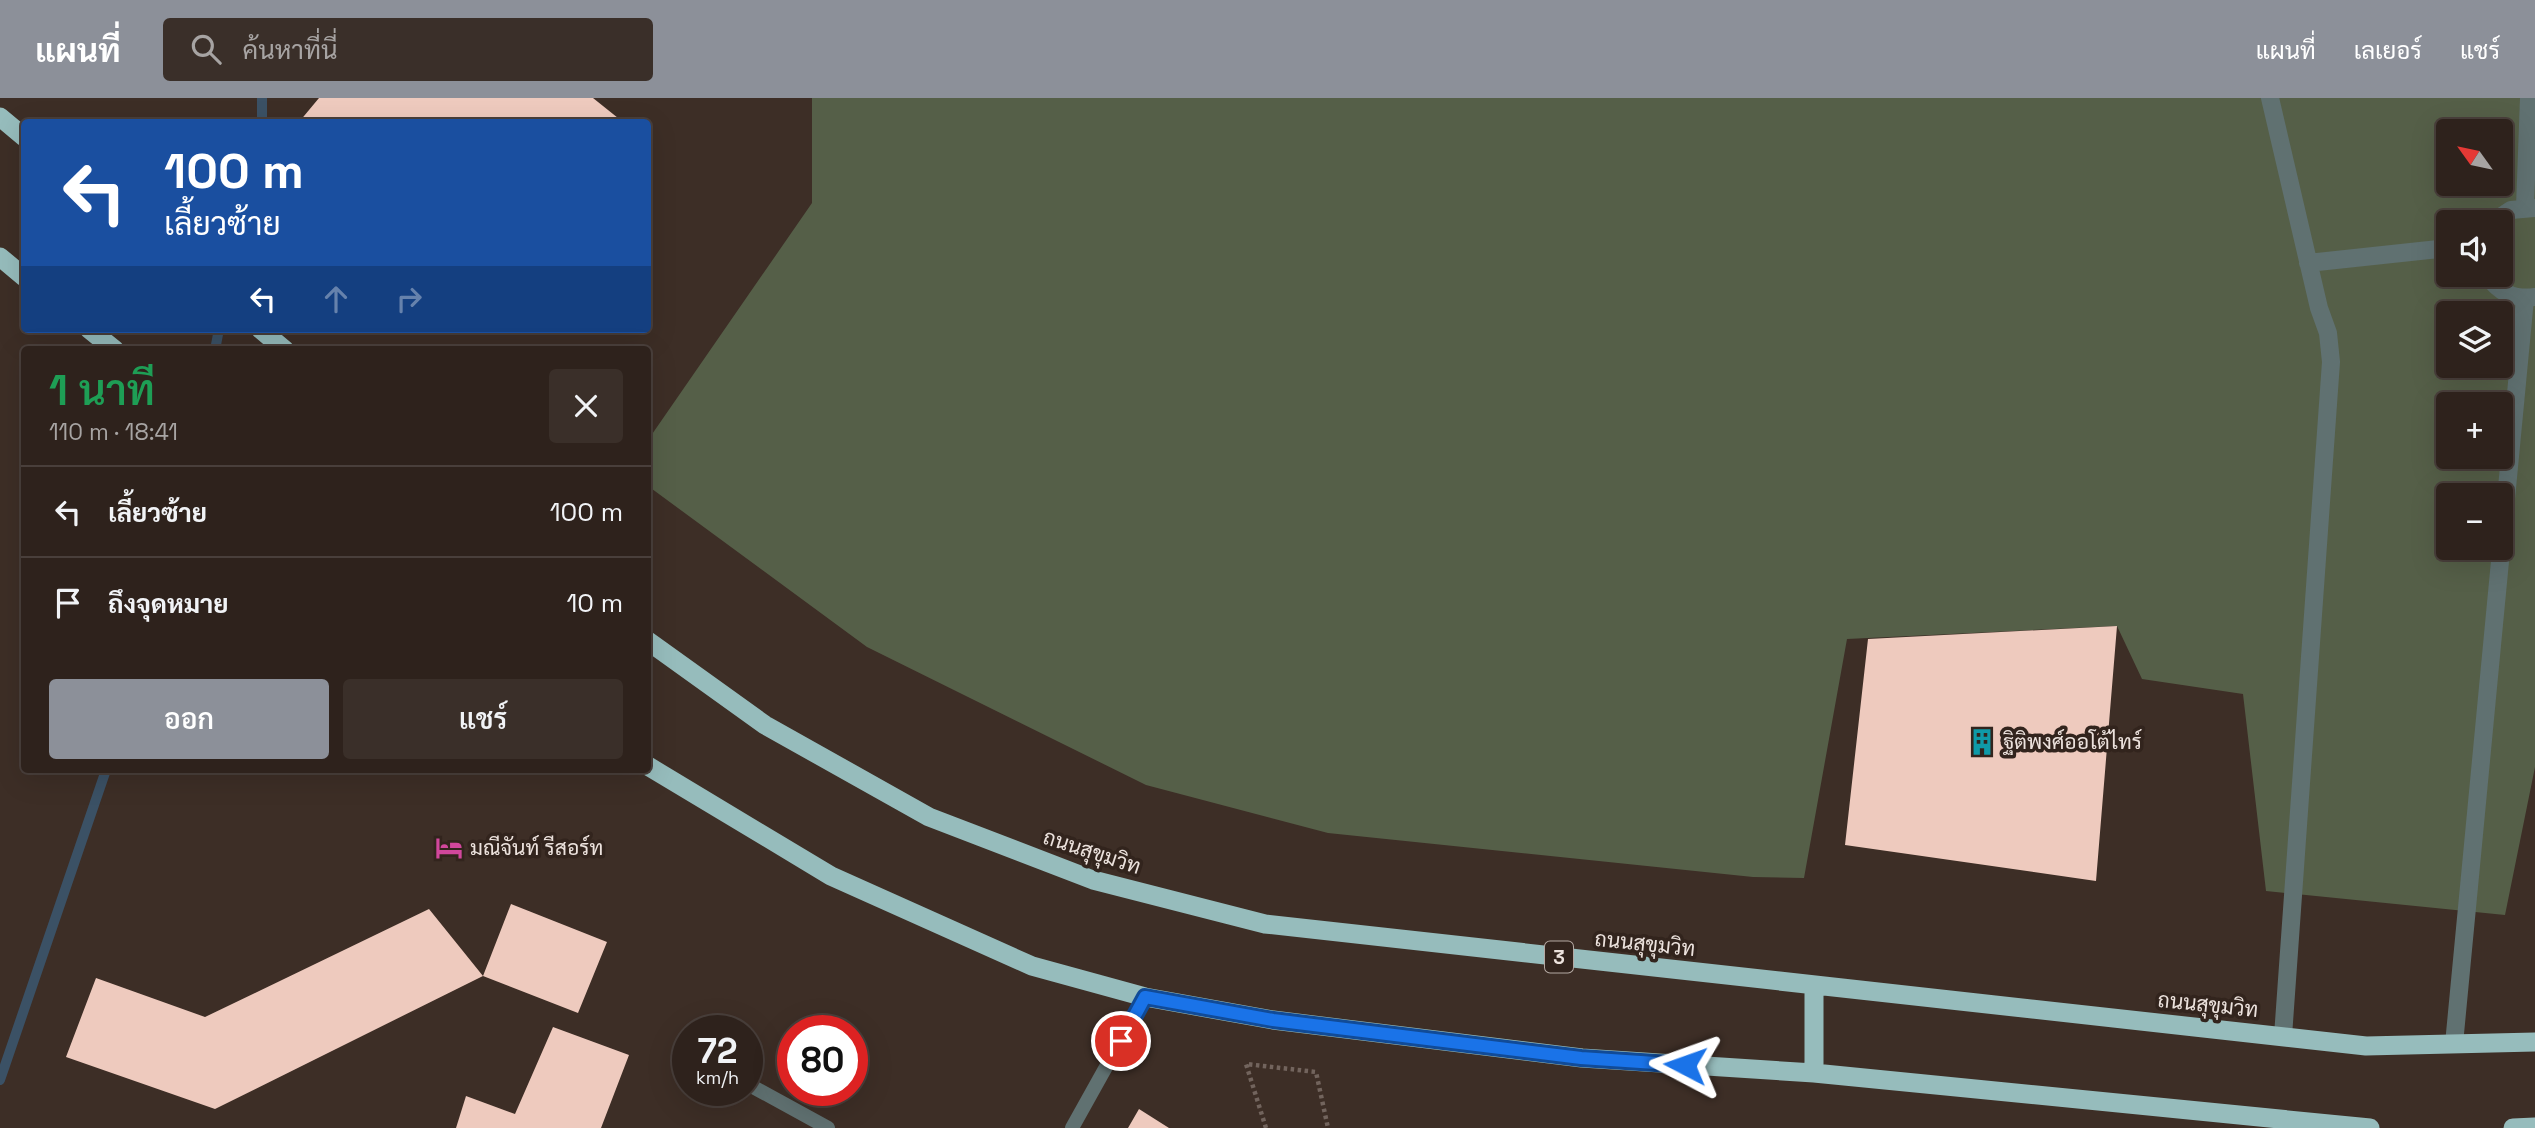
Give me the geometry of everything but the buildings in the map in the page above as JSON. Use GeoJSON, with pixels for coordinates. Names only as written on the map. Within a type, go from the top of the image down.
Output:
{"type":"FeatureCollection","features":[{"type":"Feature","properties":{"kind":"highway"},"geometry":{"type":"LineString","coordinates":[[0,117],[21,134]]}},
{"type":"Feature","properties":{"kind":"highway"},"geometry":{"type":"LineString","coordinates":[[0,257],[21,274]]}},
{"type":"Feature","properties":{"kind":"highway"},"geometry":{"type":"LineString","coordinates":[[94,333],[110,346]]}},
{"type":"Feature","properties":{"kind":"highway","name":"ถนนสุขุมวิท"},"geometry":{"type":"LineString","coordinates":[[651,643],[765,725],[929,817],[1093,880],[1265,924],[2366,1046],[2535,1042]]}},
{"type":"Feature","properties":{"kind":"highway"},"geometry":{"type":"LineString","coordinates":[[651,768],[831,876],[1032,966],[1145,997],[1273,1020],[1581,1058],[1814,1073],[2370,1128]]}},
{"type":"Feature","properties":{"kind":"highway"},"geometry":{"type":"LineString","coordinates":[[1814,985],[1814,1073]]}},
{"type":"Feature","properties":{"kind":"highway"},"geometry":{"type":"LineString","coordinates":[[2513,1128],[2535,1127]]}},
{"type":"Feature","properties":{"kind":"street"},"geometry":{"type":"LineString","coordinates":[[2270,98],[2319,308],[2328,333],[2331,362],[2283,1037]]}},
{"type":"Feature","properties":{"kind":"street"},"geometry":{"type":"LineString","coordinates":[[2511,210],[2530,208],[2529,98]]}},
{"type":"Feature","properties":{"kind":"street"},"geometry":{"type":"LineString","coordinates":[[2308,263],[2436,249]]}},
{"type":"Feature","properties":{"kind":"street"},"geometry":{"type":"LineString","coordinates":[[2454,1044],[2530,298],[2509,295],[2496,287]]}},
{"type":"Feature","properties":{"kind":"lane"},"geometry":{"type":"LineString","coordinates":[[1072,1128],[1145,997]]}},
{"type":"Feature","properties":{"kind":"lane"},"geometry":{"type":"LineString","coordinates":[[763,1092],[828,1128]]}},
{"type":"Feature","properties":{"kind":"path"},"geometry":{"type":"LineString","coordinates":[[1266,1128],[1246,1064],[1317,1072],[1328,1128]]}},
{"type":"Feature","properties":{"kind":"green space"},"geometry":{"type":"Polygon","coordinates":[[[812,98],[2535,98],[2535,767],[2505,915],[2266,891],[2243,694],[2142,679],[2117,626],[1847,639],[1804,878],[1753,877],[1328,833],[1146,785],[867,647],[651,488],[651,436],[812,203],[812,98]]]}},
{"type":"Feature","properties":{"kind":"waterway"},"geometry":{"type":"LineString","coordinates":[[262,98],[262,119]]}},
{"type":"Feature","properties":{"kind":"waterway"},"geometry":{"type":"LineString","coordinates":[[216,346],[218,333]]}},
{"type":"Feature","properties":{"kind":"waterway"},"geometry":{"type":"LineString","coordinates":[[0,1080],[105,773]]}},
{"type":"Feature","properties":{"kind":"place","name":"ฐิติพงศ์ออโต้ไทร์"},"geometry":{"type":"Point","coordinates":[1982,742]}},
{"type":"Feature","properties":{"kind":"place","name":"มณีจันท์ รีสอร์ท"},"geometry":{"type":"Point","coordinates":[449,848]}},
{"type":"Feature","properties":{"kind":"route"},"geometry":{"type":"LineString","coordinates":[[1121,1041],[1145,997],[1273,1020],[1581,1058],[1685,1065]]}}]}
